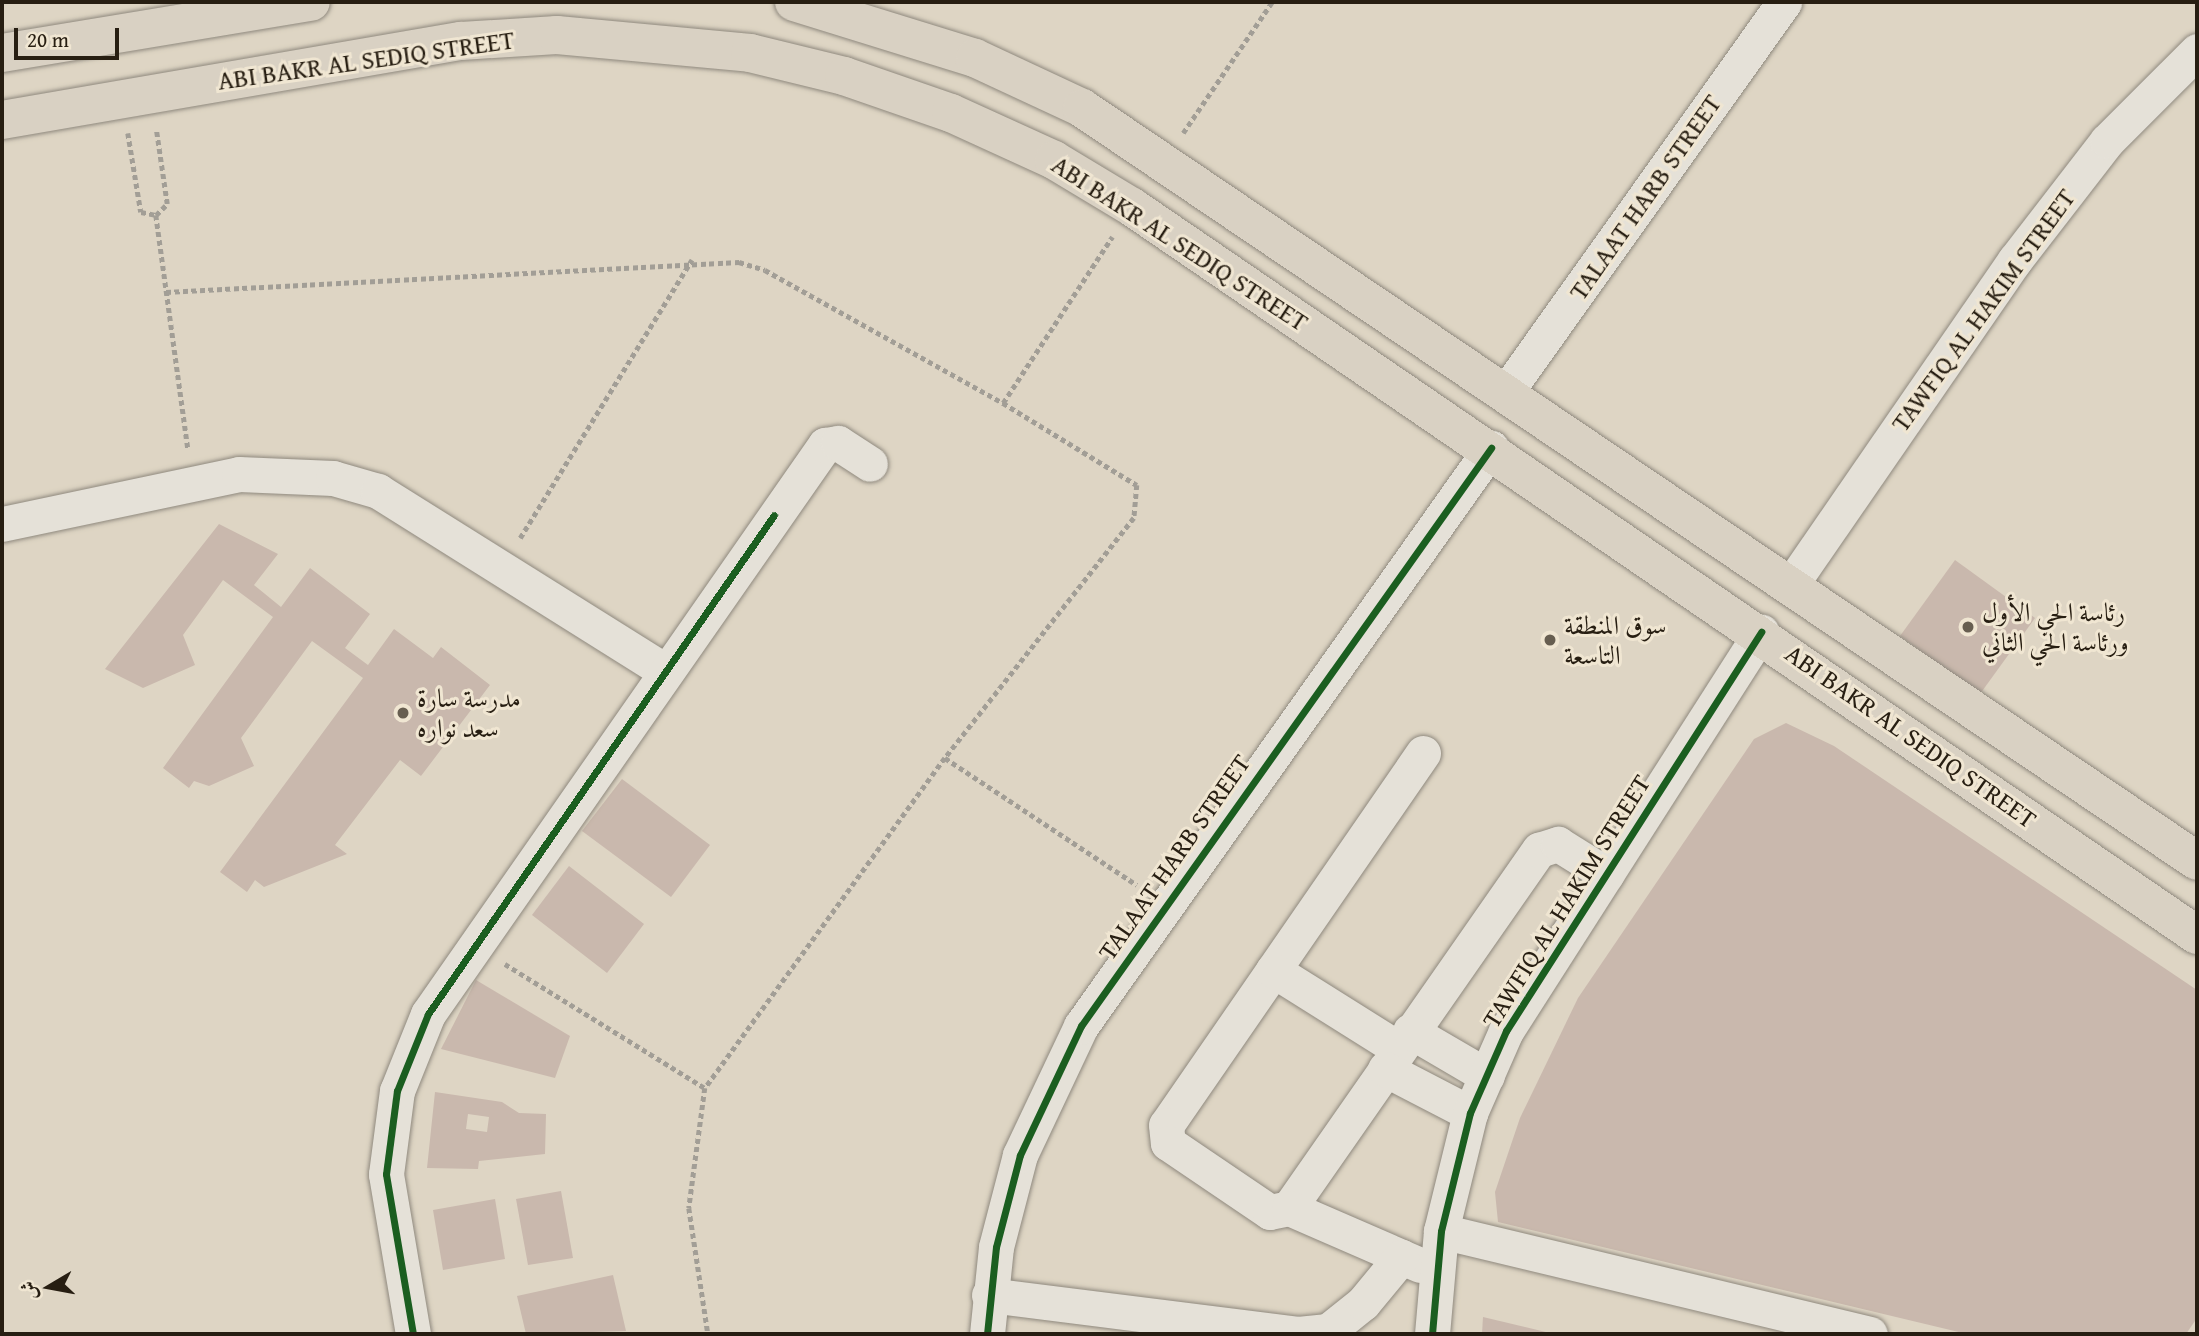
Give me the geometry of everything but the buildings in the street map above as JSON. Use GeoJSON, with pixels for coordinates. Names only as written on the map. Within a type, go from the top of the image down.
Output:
{"type":"FeatureCollection","features":[{"type":"Feature","properties":{"kind":"main road"},"geometry":{"type":"LineString","coordinates":[[2,53],[219,9],[311,2]]}},
{"type":"Feature","properties":{"kind":"main road","name":"ABI BAKR AL SEDIQ STREET"},"geometry":{"type":"LineString","coordinates":[[793,2],[975,58],[1082,108],[1164,159],[2197,861]]}},
{"type":"Feature","properties":{"kind":"main road","name":"ABI BAKR AL SEDIQ STREET"},"geometry":{"type":"LineString","coordinates":[[2,120],[461,41],[654,39],[750,53],[904,96],[1054,160],[1132,207],[1761,632],[2197,935]]}},
{"type":"Feature","properties":{"kind":"main road"},"geometry":{"type":"LineString","coordinates":[[1451,422],[1463,396],[1495,384]]}},
{"type":"Feature","properties":{"kind":"main road"},"geometry":{"type":"LineString","coordinates":[[1535,478],[1556,458],[1561,429]]}},
{"type":"Feature","properties":{"kind":"street","name":"TALAAT HARB STREET"},"geometry":{"type":"LineString","coordinates":[[1495,384],[1784,2]]}},
{"type":"Feature","properties":{"kind":"street","name":"TAWFIQ AL HAKIM STREET"},"geometry":{"type":"LineString","coordinates":[[1790,586],[2014,260],[2107,141],[2197,51]]}},
{"type":"Feature","properties":{"kind":"street"},"geometry":{"type":"LineString","coordinates":[[413,1334],[386,1174],[397,1091],[428,1014],[774,515],[829,443],[870,464]]}},
{"type":"Feature","properties":{"kind":"street","name":"TALAAT HARB STREET"},"geometry":{"type":"LineString","coordinates":[[987,1334],[989,1295],[1006,1201],[1037,1110],[1081,1026],[1491,448]]}},
{"type":"Feature","properties":{"kind":"street"},"geometry":{"type":"LineString","coordinates":[[2,524],[193,484],[286,472],[333,478],[378,491],[665,671]]}},
{"type":"Feature","properties":{"kind":"street","name":"TAWFIQ AL HAKIM STREET"},"geometry":{"type":"LineString","coordinates":[[1432,1334],[1441,1231],[1470,1113],[1506,1031],[1761,632]]}},
{"type":"Feature","properties":{"kind":"street"},"geometry":{"type":"LineString","coordinates":[[1423,753],[1164,1131],[1168,1143],[1270,1212],[1289,1208],[1436,1272]]}},
{"type":"Feature","properties":{"kind":"street"},"geometry":{"type":"LineString","coordinates":[[1289,1208],[1544,845],[1558,844],[1606,874]]}},
{"type":"Feature","properties":{"kind":"street"},"geometry":{"type":"LineString","coordinates":[[1273,970],[1398,1050],[1470,1113]]}},
{"type":"Feature","properties":{"kind":"street"},"geometry":{"type":"LineString","coordinates":[[1398,1050],[1487,1076]]}},
{"type":"Feature","properties":{"kind":"street"},"geometry":{"type":"LineString","coordinates":[[1441,1231],[1870,1334]]}},
{"type":"Feature","properties":{"kind":"street"},"geometry":{"type":"LineString","coordinates":[[989,1295],[1298,1334],[1328,1331],[1363,1303],[1401,1257]]}},
{"type":"Feature","properties":{"kind":"path"},"geometry":{"type":"LineString","coordinates":[[1164,159],[1272,2]]}},
{"type":"Feature","properties":{"kind":"path"},"geometry":{"type":"LineString","coordinates":[[136,95],[141,212],[156,215]]}},
{"type":"Feature","properties":{"kind":"path"},"geometry":{"type":"LineString","coordinates":[[136,95],[167,204],[156,215]]}},
{"type":"Feature","properties":{"kind":"path"},"geometry":{"type":"LineString","coordinates":[[1003,403],[1132,207]]}},
{"type":"Feature","properties":{"kind":"path"},"geometry":{"type":"LineString","coordinates":[[156,215],[193,484]]}},
{"type":"Feature","properties":{"kind":"path"},"geometry":{"type":"LineString","coordinates":[[166,292],[411,283],[692,260],[765,270],[1126,473],[1140,502],[945,758],[705,1088],[692,1147],[689,1208],[708,1334]]}},
{"type":"Feature","properties":{"kind":"path"},"geometry":{"type":"LineString","coordinates":[[501,568],[692,260]]}},
{"type":"Feature","properties":{"kind":"path"},"geometry":{"type":"LineString","coordinates":[[945,758],[1166,904]]}},
{"type":"Feature","properties":{"kind":"path"},"geometry":{"type":"LineString","coordinates":[[475,945],[705,1088]]}},
{"type":"Feature","properties":{"kind":"cycle path"},"geometry":{"type":"LineString","coordinates":[[987,1334],[996,1247],[1020,1155],[1081,1026],[1491,448]]}},
{"type":"Feature","properties":{"kind":"cycle path"},"geometry":{"type":"LineString","coordinates":[[413,1334],[386,1174],[397,1091],[428,1014],[774,515]]}},
{"type":"Feature","properties":{"kind":"cycle path"},"geometry":{"type":"LineString","coordinates":[[1432,1334],[1441,1231],[1470,1113],[1506,1031],[1761,632]]}},
{"type":"Feature","properties":{"kind":"place","name":"رئاسة الحي الأول ورئاسة الحي الثاني"},"geometry":{"type":"Point","coordinates":[1968,627]}},
{"type":"Feature","properties":{"kind":"place","name":"سوق المنطقة التاسعة"},"geometry":{"type":"Point","coordinates":[1550,640]}},
{"type":"Feature","properties":{"kind":"place","name":"مدرسة سارة سعد نواره"},"geometry":{"type":"Point","coordinates":[403,713]}}]}
